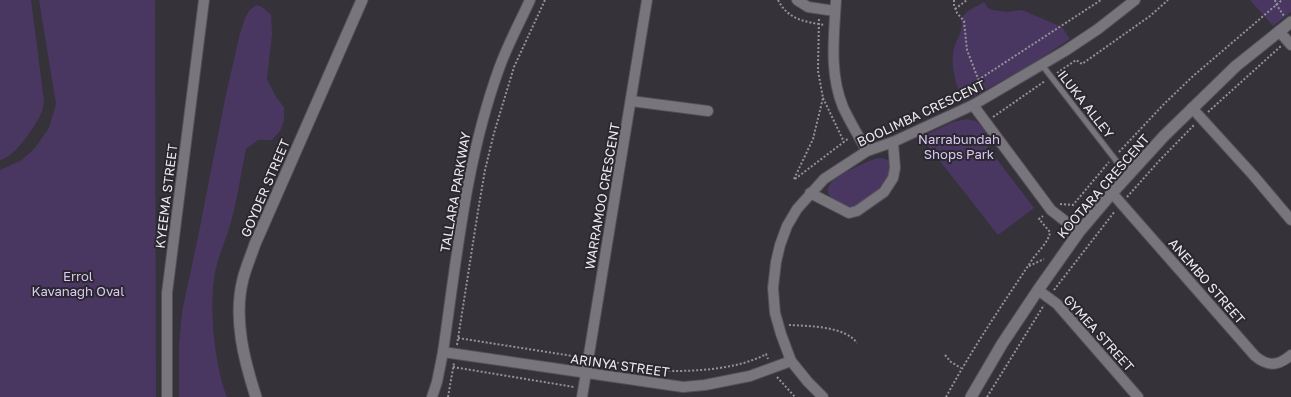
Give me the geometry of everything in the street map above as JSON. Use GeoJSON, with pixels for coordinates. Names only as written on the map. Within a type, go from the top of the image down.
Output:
{"type":"FeatureCollection","features":[{"type":"Feature","properties":{"kind":"street","name":"KYEEMA STREET"},"geometry":{"type":"LineString","coordinates":[[167,397],[167,293],[204,0]]}},
{"type":"Feature","properties":{"kind":"street","name":"GOYDER STREET"},"geometry":{"type":"LineString","coordinates":[[256,397],[242,342],[239,312],[243,280],[255,244],[362,0]]}},
{"type":"Feature","properties":{"kind":"street","name":"TALLARA PARKWAY"},"geometry":{"type":"LineString","coordinates":[[432,397],[437,382],[443,352],[473,158],[483,116],[500,65],[530,0]]}},
{"type":"Feature","properties":{"kind":"street","name":"WARRAMOO CRESCENT"},"geometry":{"type":"LineString","coordinates":[[583,393],[647,0]]}},
{"type":"Feature","properties":{"kind":"street"},"geometry":{"type":"LineString","coordinates":[[797,0],[808,7],[819,10],[835,11]]}},
{"type":"Feature","properties":{"kind":"street"},"geometry":{"type":"LineString","coordinates":[[836,0],[833,63],[837,87],[843,107],[867,151]]}},
{"type":"Feature","properties":{"kind":"street","name":"BOOLIMBA CRESCENT"},"geometry":{"type":"LineString","coordinates":[[823,397],[808,382],[791,361],[775,314],[773,288],[776,262],[787,226],[797,209],[824,179],[867,151],[893,142],[986,98],[1042,65],[1098,29],[1135,0]]}},
{"type":"Feature","properties":{"kind":"street","name":"KOOTARA CRESCENT"},"geometry":{"type":"LineString","coordinates":[[972,397],[1002,344],[1038,290],[1079,232],[1112,193],[1192,108],[1236,66],[1290,22]]}},
{"type":"Feature","properties":{"kind":"street"},"geometry":{"type":"LineString","coordinates":[[1279,32],[1291,45]]}},
{"type":"Feature","properties":{"kind":"street"},"geometry":{"type":"LineString","coordinates":[[631,101],[708,111]]}},
{"type":"Feature","properties":{"kind":"street"},"geometry":{"type":"LineString","coordinates":[[973,105],[1051,210],[1079,232]]}},
{"type":"Feature","properties":{"kind":"street"},"geometry":{"type":"LineString","coordinates":[[1192,108],[1253,175],[1291,220]]}},
{"type":"Feature","properties":{"kind":"street"},"geometry":{"type":"LineString","coordinates":[[810,193],[849,213],[857,212],[884,192],[893,178],[895,168],[893,142]]}},
{"type":"Feature","properties":{"kind":"street","name":"ANEMBO STREET"},"geometry":{"type":"LineString","coordinates":[[1112,193],[1255,356],[1263,362],[1271,364],[1280,363],[1291,355]]}},
{"type":"Feature","properties":{"kind":"street","name":"GYMEA STREET"},"geometry":{"type":"LineString","coordinates":[[1038,290],[1064,312],[1138,397]]}},
{"type":"Feature","properties":{"kind":"street","name":"ARINYA STREET"},"geometry":{"type":"LineString","coordinates":[[443,352],[683,387],[713,384],[750,376],[791,361]]}},
{"type":"Feature","properties":{"kind":"lane","name":"ILUKA ALLEY"},"geometry":{"type":"LineString","coordinates":[[1042,65],[1128,176]]}},
{"type":"Feature","properties":{"kind":"path"},"geometry":{"type":"LineString","coordinates":[[448,397],[479,204],[494,132],[514,67],[545,0]]}},
{"type":"Feature","properties":{"kind":"path"},"geometry":{"type":"LineString","coordinates":[[778,0],[784,9],[795,18],[805,22],[835,26]]}},
{"type":"Feature","properties":{"kind":"path"},"geometry":{"type":"LineString","coordinates":[[954,0],[955,9],[964,21],[967,50],[986,98]]}},
{"type":"Feature","properties":{"kind":"path"},"geometry":{"type":"LineString","coordinates":[[955,9],[967,0]]}},
{"type":"Feature","properties":{"kind":"path"},"geometry":{"type":"LineString","coordinates":[[978,80],[1101,0]]}},
{"type":"Feature","properties":{"kind":"path"},"geometry":{"type":"LineString","coordinates":[[992,118],[1076,60],[1082,64],[1150,16],[1168,0]]}},
{"type":"Feature","properties":{"kind":"path"},"geometry":{"type":"LineString","coordinates":[[1275,0],[1276,4],[1290,22]]}},
{"type":"Feature","properties":{"kind":"path"},"geometry":{"type":"LineString","coordinates":[[1061,203],[1073,205],[1114,157],[1163,105],[1192,77],[1282,0]]}},
{"type":"Feature","properties":{"kind":"path"},"geometry":{"type":"LineString","coordinates":[[819,10],[818,71],[823,98],[844,142]]}},
{"type":"Feature","properties":{"kind":"path"},"geometry":{"type":"LineString","coordinates":[[823,98],[814,139],[794,179],[857,133]]}},
{"type":"Feature","properties":{"kind":"path"},"geometry":{"type":"LineString","coordinates":[[987,397],[1049,298],[1121,203]]}},
{"type":"Feature","properties":{"kind":"path"},"geometry":{"type":"LineString","coordinates":[[946,397],[995,314],[1038,251],[1050,238],[1050,232],[1039,219]]}},
{"type":"Feature","properties":{"kind":"path"},"geometry":{"type":"LineString","coordinates":[[1028,267],[1044,259]]}},
{"type":"Feature","properties":{"kind":"path"},"geometry":{"type":"LineString","coordinates":[[779,327],[786,325],[812,326],[832,330],[846,334],[853,338],[857,343]]}},
{"type":"Feature","properties":{"kind":"path"},"geometry":{"type":"LineString","coordinates":[[458,338],[674,371],[730,366],[757,359],[766,354],[782,383],[795,397]]}},
{"type":"Feature","properties":{"kind":"path"},"geometry":{"type":"LineString","coordinates":[[945,355],[951,362],[962,368]]}},
{"type":"Feature","properties":{"kind":"path"},"geometry":{"type":"LineString","coordinates":[[453,367],[583,393]]}},
{"type":"Feature","properties":{"kind":"green space"},"geometry":{"type":"Polygon","coordinates":[[[0,0],[31,0],[44,101],[40,116],[28,135],[17,149],[0,160],[0,0]]]}},
{"type":"Feature","properties":{"kind":"green space","name":"Errol Kavanagh Oval"},"geometry":{"type":"Polygon","coordinates":[[[39,0],[155,0],[156,397],[0,397],[0,170],[22,160],[35,148],[49,128],[56,104],[39,0]]]}},
{"type":"Feature","properties":{"kind":"green space"},"geometry":{"type":"Polygon","coordinates":[[[1250,0],[1291,0],[1291,12],[1273,26],[1250,0]]]}},
{"type":"Feature","properties":{"kind":"green space"},"geometry":{"type":"Polygon","coordinates":[[[984,2],[988,8],[993,10],[1008,12],[1022,10],[1062,27],[1070,39],[1027,67],[963,102],[954,72],[954,49],[962,28],[961,18],[968,11],[984,2]]]}},
{"type":"Feature","properties":{"kind":"green space"},"geometry":{"type":"Polygon","coordinates":[[[256,5],[262,7],[271,15],[272,34],[267,79],[276,97],[284,107],[284,121],[280,131],[272,140],[258,140],[246,149],[234,210],[216,268],[213,298],[214,333],[222,383],[227,397],[179,397],[179,345],[182,312],[225,99],[240,33],[249,11],[256,5]]]}},
{"type":"Feature","properties":{"kind":"green space","name":"Narrabundah Shops Park"},"geometry":{"type":"Polygon","coordinates":[[[967,119],[976,121],[987,132],[980,137],[1034,208],[998,235],[921,137],[953,122],[967,119]]]}},
{"type":"Feature","properties":{"kind":"green space"},"geometry":{"type":"Polygon","coordinates":[[[877,158],[887,160],[890,165],[887,182],[881,189],[856,206],[850,207],[843,205],[832,199],[828,189],[835,179],[852,169],[877,158]]]}}]}
